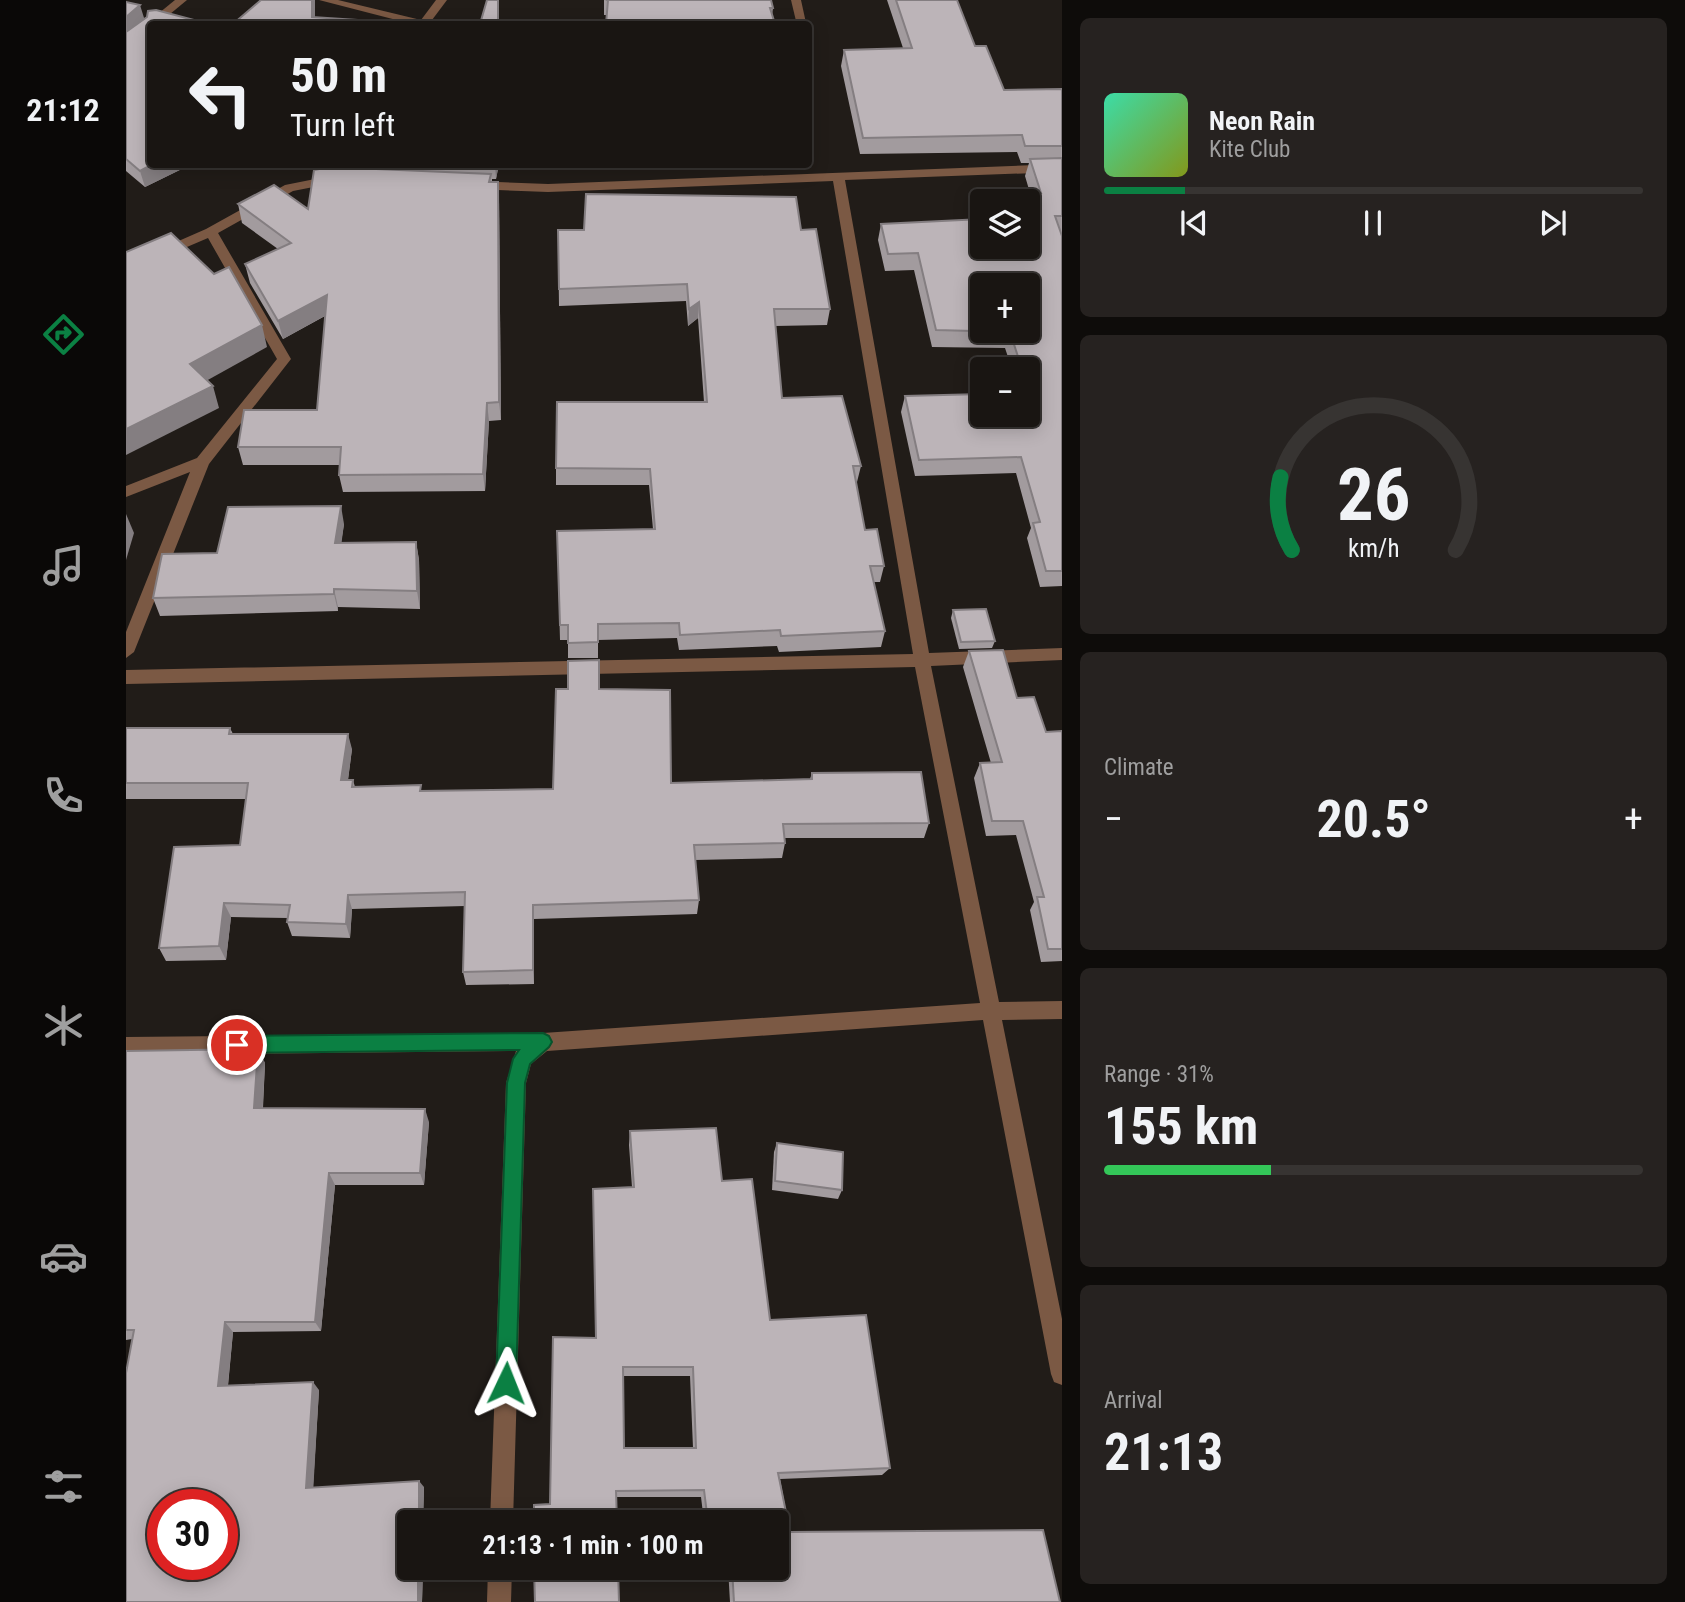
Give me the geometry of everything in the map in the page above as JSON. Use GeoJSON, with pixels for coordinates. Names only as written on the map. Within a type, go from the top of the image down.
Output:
{"type":"FeatureCollection","features":[{"type":"Feature","properties":{"kind":"street"},"geometry":{"type":"LineString","coordinates":[[156,21],[182,0]]}},
{"type":"Feature","properties":{"kind":"street"},"geometry":{"type":"LineString","coordinates":[[324,0],[412,21]]}},
{"type":"Feature","properties":{"kind":"street"},"geometry":{"type":"LineString","coordinates":[[426,21],[442,0]]}},
{"type":"Feature","properties":{"kind":"street"},"geometry":{"type":"LineString","coordinates":[[796,0],[802,21]]}},
{"type":"Feature","properties":{"kind":"street"},"geometry":{"type":"LineString","coordinates":[[126,269],[211,232],[289,188],[340,179],[341,168]]}},
{"type":"Feature","properties":{"kind":"street"},"geometry":{"type":"LineString","coordinates":[[454,184],[548,188],[839,179],[1062,168]]}},
{"type":"Feature","properties":{"kind":"street"},"geometry":{"type":"LineString","coordinates":[[839,179],[922,660],[1062,1374]]}},
{"type":"Feature","properties":{"kind":"street"},"geometry":{"type":"LineString","coordinates":[[126,652],[202,462],[284,359],[211,232]]}},
{"type":"Feature","properties":{"kind":"street"},"geometry":{"type":"LineString","coordinates":[[126,492],[202,462]]}},
{"type":"Feature","properties":{"kind":"street"},"geometry":{"type":"LineString","coordinates":[[126,677],[922,660],[1062,654]]}},
{"type":"Feature","properties":{"kind":"street"},"geometry":{"type":"LineString","coordinates":[[126,1046],[543,1042],[992,1011],[1062,1010]]}},
{"type":"Feature","properties":{"kind":"street"},"geometry":{"type":"LineString","coordinates":[[502,1510],[516,1083],[522,1059],[543,1042]]}},
{"type":"Feature","properties":{"kind":"street"},"geometry":{"type":"LineString","coordinates":[[499,1602],[500,1580]]}},
{"type":"Feature","properties":{"kind":"building"},"geometry":{"type":"Polygon","coordinates":[[[261,0],[312,0],[312,17],[373,21],[236,21],[261,0]]]}},
{"type":"Feature","properties":{"kind":"building"},"geometry":{"type":"Polygon","coordinates":[[[487,0],[498,0],[498,21],[481,21],[487,0]]]}},
{"type":"Feature","properties":{"kind":"building"},"geometry":{"type":"Polygon","coordinates":[[[608,0],[771,0],[773,8],[770,8],[774,21],[606,21],[608,0]]]}},
{"type":"Feature","properties":{"kind":"building"},"geometry":{"type":"Polygon","coordinates":[[[896,0],[957,0],[975,46],[986,46],[1004,90],[1062,89],[1062,146],[1025,146],[1022,135],[863,138],[844,50],[912,48],[896,0]]]}},
{"type":"Feature","properties":{"kind":"building"},"geometry":{"type":"Polygon","coordinates":[[[126,2],[140,5],[126,17],[126,2]]]}},
{"type":"Feature","properties":{"kind":"building"},"geometry":{"type":"Polygon","coordinates":[[[156,10],[198,21],[147,21],[147,167],[140,171],[126,159],[126,32],[147,17],[148,11],[156,10]]]}},
{"type":"Feature","properties":{"kind":"building"},"geometry":{"type":"Polygon","coordinates":[[[1062,158],[1062,216],[1055,216],[1062,236],[1062,571],[1046,571],[1033,523],[1040,522],[1021,457],[919,460],[905,396],[970,394],[970,427],[1040,427],[1040,357],[1018,357],[1014,343],[1040,343],[1040,273],[970,273],[970,331],[936,330],[918,253],[888,254],[881,224],[970,220],[970,259],[1040,259],[1040,189],[1030,159],[1062,158]]]}},
{"type":"Feature","properties":{"kind":"building"},"geometry":{"type":"Polygon","coordinates":[[[353,168],[491,174],[489,182],[498,182],[499,402],[487,403],[483,474],[339,475],[341,447],[238,447],[244,410],[317,410],[327,295],[278,321],[245,264],[291,243],[238,204],[274,185],[308,209],[314,170],[353,168]]]}},
{"type":"Feature","properties":{"kind":"building"},"geometry":{"type":"Polygon","coordinates":[[[586,194],[796,197],[801,230],[816,229],[830,309],[774,309],[782,398],[842,396],[861,466],[853,466],[865,530],[877,529],[884,566],[870,566],[885,631],[781,636],[780,630],[680,635],[679,623],[598,624],[598,642],[568,643],[568,625],[560,625],[557,531],[655,529],[650,469],[556,468],[557,402],[707,402],[699,302],[689,309],[687,284],[559,289],[558,230],[584,230],[586,194]]]}},
{"type":"Feature","properties":{"kind":"building"},"geometry":{"type":"Polygon","coordinates":[[[171,233],[214,274],[229,267],[262,325],[190,364],[213,386],[126,429],[126,252],[171,233]]]}},
{"type":"Feature","properties":{"kind":"building"},"geometry":{"type":"Polygon","coordinates":[[[341,506],[335,543],[416,542],[417,591],[334,589],[334,594],[153,598],[162,554],[217,553],[228,507],[341,506]]]}},
{"type":"Feature","properties":{"kind":"building"},"geometry":{"type":"Polygon","coordinates":[[[986,609],[995,641],[961,642],[953,610],[986,609]]]}},
{"type":"Feature","properties":{"kind":"building"},"geometry":{"type":"Polygon","coordinates":[[[1003,650],[1017,698],[1034,697],[1046,732],[1062,731],[1062,949],[1048,949],[1037,897],[1044,897],[1023,821],[992,821],[980,763],[1002,762],[969,651],[1003,650]]]}},
{"type":"Feature","properties":{"kind":"building"},"geometry":{"type":"Polygon","coordinates":[[[599,660],[599,689],[670,690],[671,783],[812,779],[812,773],[921,772],[929,823],[783,824],[785,843],[694,845],[699,900],[533,905],[533,970],[463,972],[465,892],[348,895],[346,924],[287,922],[290,905],[224,903],[219,946],[159,948],[174,847],[240,845],[248,783],[126,783],[126,728],[230,728],[229,734],[348,734],[341,780],[353,780],[352,787],[421,785],[420,791],[553,789],[556,689],[568,689],[568,661],[599,660]]]}},
{"type":"Feature","properties":{"kind":"building"},"geometry":{"type":"Polygon","coordinates":[[[258,1049],[254,1108],[425,1109],[420,1173],[329,1173],[315,1322],[225,1322],[218,1386],[313,1382],[306,1488],[419,1481],[419,1510],[397,1510],[397,1580],[418,1580],[418,1602],[126,1602],[126,1373],[134,1330],[126,1330],[126,1051],[258,1049]]]}},
{"type":"Feature","properties":{"kind":"building"},"geometry":{"type":"Polygon","coordinates":[[[716,1128],[722,1181],[752,1179],[770,1320],[866,1315],[890,1468],[778,1473],[786,1510],[706,1510],[704,1490],[616,1491],[617,1510],[534,1510],[534,1505],[550,1504],[553,1337],[596,1338],[593,1189],[634,1187],[630,1131],[716,1128]],[[623,1367],[624,1448],[696,1448],[693,1367],[623,1367]]]}},
{"type":"Feature","properties":{"kind":"building"},"geometry":{"type":"Polygon","coordinates":[[[777,1143],[843,1152],[842,1190],[775,1181],[777,1143]]]}},
{"type":"Feature","properties":{"kind":"building"},"geometry":{"type":"Polygon","coordinates":[[[789,1527],[790,1532],[1043,1530],[1060,1602],[734,1602],[733,1580],[789,1580],[789,1527]]]}},
{"type":"Feature","properties":{"kind":"building"},"geometry":{"type":"Polygon","coordinates":[[[534,1580],[618,1580],[619,1602],[535,1602],[534,1580]]]}},
{"type":"Feature","properties":{"kind":"route"},"geometry":{"type":"LineString","coordinates":[[237,1045],[543,1042],[522,1059],[516,1083],[506,1383]]}}]}
